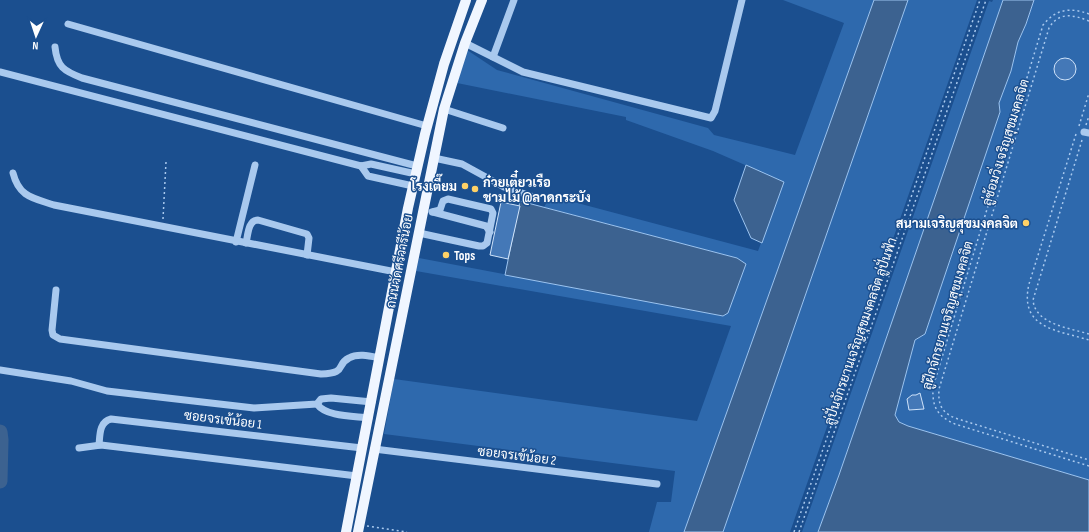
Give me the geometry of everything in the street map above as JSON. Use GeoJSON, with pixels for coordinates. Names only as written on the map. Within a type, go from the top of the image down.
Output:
{"type":"FeatureCollection","features":[{"type":"Feature","properties":{"kind":"main road","name":"ถนนวัดศรีวารีน้อย"},"geometry":{"type":"LineString","coordinates":[[346,532],[416,170],[444,64],[466,0]]}},
{"type":"Feature","properties":{"kind":"main road","name":"ถนนวัดศรีวารีน้อย"},"geometry":{"type":"LineString","coordinates":[[359,528],[419,233],[427,211],[427,189],[444,109],[465,43],[482,0]]}},
{"type":"Feature","properties":{"kind":"main road"},"geometry":{"type":"LineString","coordinates":[[416,170],[430,177]]}},
{"type":"Feature","properties":{"kind":"main road"},"geometry":{"type":"LineString","coordinates":[[413,186],[427,189]]}},
{"type":"Feature","properties":{"kind":"main road"},"geometry":{"type":"LineString","coordinates":[[362,448],[374,449]]}},
{"type":"Feature","properties":{"kind":"street"},"geometry":{"type":"LineString","coordinates":[[493,57],[514,0]]}},
{"type":"Feature","properties":{"kind":"street"},"geometry":{"type":"LineString","coordinates":[[465,43],[523,72],[711,118],[715,111],[742,0]]}},
{"type":"Feature","properties":{"kind":"street"},"geometry":{"type":"LineString","coordinates":[[68,24],[427,126]]}},
{"type":"Feature","properties":{"kind":"street"},"geometry":{"type":"LineString","coordinates":[[55,47],[56,59],[61,67],[70,74],[416,170]]}},
{"type":"Feature","properties":{"kind":"street"},"geometry":{"type":"LineString","coordinates":[[3,73],[361,166],[371,164],[416,170]]}},
{"type":"Feature","properties":{"kind":"street"},"geometry":{"type":"LineString","coordinates":[[444,109],[503,128]]}},
{"type":"Feature","properties":{"kind":"street"},"geometry":{"type":"LineString","coordinates":[[434,158],[462,164],[504,187],[537,198]]}},
{"type":"Feature","properties":{"kind":"street"},"geometry":{"type":"LineString","coordinates":[[236,242],[255,165]]}},
{"type":"Feature","properties":{"kind":"street"},"geometry":{"type":"LineString","coordinates":[[361,166],[368,176],[413,186]]}},
{"type":"Feature","properties":{"kind":"street"},"geometry":{"type":"LineString","coordinates":[[14,173],[20,190],[31,198],[54,205],[246,244],[396,272]]}},
{"type":"Feature","properties":{"kind":"street"},"geometry":{"type":"LineString","coordinates":[[419,233],[479,246],[483,246],[487,243],[493,213],[491,209],[448,199],[443,200],[440,210],[427,211]]}},
{"type":"Feature","properties":{"kind":"street"},"geometry":{"type":"LineString","coordinates":[[427,211],[486,226],[490,232]]}},
{"type":"Feature","properties":{"kind":"street"},"geometry":{"type":"LineString","coordinates":[[246,244],[251,223],[254,220],[258,220],[307,234],[310,238],[307,255]]}},
{"type":"Feature","properties":{"kind":"street"},"geometry":{"type":"LineString","coordinates":[[56,290],[52,330],[53,336],[60,339],[321,374],[340,370],[347,358],[354,356],[380,358]]}},
{"type":"Feature","properties":{"kind":"street"},"geometry":{"type":"LineString","coordinates":[[0,370],[38,374],[107,391],[254,408],[317,404],[321,399],[332,398],[372,402]]}},
{"type":"Feature","properties":{"kind":"street"},"geometry":{"type":"LineString","coordinates":[[317,404],[321,409],[331,412],[369,418]]}},
{"type":"Feature","properties":{"kind":"street","name":"ซอยจรเข้น้อย 1"},"geometry":{"type":"LineString","coordinates":[[99,445],[102,426],[104,422],[111,419],[362,448]]}},
{"type":"Feature","properties":{"kind":"street"},"geometry":{"type":"LineString","coordinates":[[79,448],[99,445],[357,476]]}},
{"type":"Feature","properties":{"kind":"street","name":"ซอยจรเข้น้อย 2"},"geometry":{"type":"LineString","coordinates":[[374,449],[657,484]]}},
{"type":"Feature","properties":{"kind":"path"},"geometry":{"type":"LineString","coordinates":[[794,532],[980,0]]}},
{"type":"Feature","properties":{"kind":"path","name":"ลู่ปั่นจักรยานเจริญสุขมงคลจิต ลู่ปั่นฟ้า"},"geometry":{"type":"LineString","coordinates":[[799,532],[986,0]]}},
{"type":"Feature","properties":{"kind":"path","name":"ลู่ฝึกจักรยานเจริญสุขมงคลจิต"},"geometry":{"type":"LineString","coordinates":[[1089,14],[1073,10],[1062,10],[1054,14],[1043,25],[933,388],[932,398],[937,413],[945,420],[1089,466]]}},
{"type":"Feature","properties":{"kind":"path","name":"ลู่ซ้อมวิ่งเจริญสุขมงคลจิต"},"geometry":{"type":"LineString","coordinates":[[1089,21],[1072,16],[1063,16],[1052,23],[1049,28],[939,389],[942,409],[946,414],[1089,460]]}},
{"type":"Feature","properties":{"kind":"path"},"geometry":{"type":"LineString","coordinates":[[1089,93],[1029,284],[1027,301],[1030,314],[1040,324],[1089,340]]}},
{"type":"Feature","properties":{"kind":"path"},"geometry":{"type":"LineString","coordinates":[[1089,116],[1087,132],[1033,300],[1035,310],[1043,318],[1089,334]]}},
{"type":"Feature","properties":{"kind":"path"},"geometry":{"type":"LineString","coordinates":[[162,227],[166,162]]}},
{"type":"Feature","properties":{"kind":"path"},"geometry":{"type":"LineString","coordinates":[[359,528],[407,532]]}},
{"type":"Feature","properties":{"kind":"shaded area"},"geometry":{"type":"Polygon","coordinates":[[[783,0],[874,0],[684,532],[649,532],[657,502],[671,502],[675,471],[384,434],[394,379],[697,421],[731,326],[416,271],[419,258],[723,316],[737,258],[544,207],[551,196],[758,251],[784,182],[713,151],[626,120],[626,117],[457,83],[467,50],[497,70],[708,128],[714,135],[795,155],[844,23],[783,0]]]}},
{"type":"Feature","properties":{"kind":"shaded area"},"geometry":{"type":"Polygon","coordinates":[[[874,0],[908,0],[723,532],[684,532],[874,0]]]}},
{"type":"Feature","properties":{"kind":"shaded area"},"geometry":{"type":"Polygon","coordinates":[[[908,0],[977,0],[790,532],[723,532],[908,0]]]}},
{"type":"Feature","properties":{"kind":"shaded area"},"geometry":{"type":"Polygon","coordinates":[[[993,0],[1003,0],[839,475],[818,532],[802,532],[989,1],[992,2],[993,0]]]}},
{"type":"Feature","properties":{"kind":"shaded area"},"geometry":{"type":"Polygon","coordinates":[[[1003,0],[1034,0],[1018,42],[1011,71],[999,103],[1000,112],[925,334],[915,340],[895,415],[899,422],[908,426],[1089,480],[1089,532],[818,532],[839,475],[1003,0]]]}},
{"type":"Feature","properties":{"kind":"shaded area","name":"สนามเจริญสุขมงคลจิต"},"geometry":{"type":"Polygon","coordinates":[[[1034,0],[1089,0],[1089,480],[908,426],[899,422],[895,415],[915,340],[925,334],[1000,112],[999,103],[1011,71],[1018,42],[1034,0]]]}},
{"type":"Feature","properties":{"kind":"shaded area"},"geometry":{"type":"Polygon","coordinates":[[[746,165],[784,182],[762,243],[751,238],[734,200],[746,165]]]}},
{"type":"Feature","properties":{"kind":"shaded area"},"geometry":{"type":"Polygon","coordinates":[[[520,201],[737,258],[746,264],[728,313],[723,316],[505,275],[520,201]]]}},
{"type":"Feature","properties":{"kind":"building"},"geometry":{"type":"Polygon","coordinates":[[[1065,58],[1073,61],[1076,69],[1073,77],[1065,80],[1057,77],[1054,69],[1057,61],[1065,58]]]}},
{"type":"Feature","properties":{"kind":"building"},"geometry":{"type":"Polygon","coordinates":[[[501,202],[520,206],[508,259],[490,255],[501,202]]]}},
{"type":"Feature","properties":{"kind":"building"},"geometry":{"type":"Polygon","coordinates":[[[920,393],[924,409],[909,410],[907,399],[912,395],[920,393]]]}},
{"type":"Feature","properties":{"kind":"waterway"},"geometry":{"type":"LineString","coordinates":[[0,432],[0,481]]}},
{"type":"Feature","properties":{"kind":"place","name":"โรงเตี๊ยม"},"geometry":{"type":"Point","coordinates":[465,186]}},
{"type":"Feature","properties":{"kind":"place","name":"ก๋วยเตี๋ยวเรือ ชามไม้ @ลาดกระบัง"},"geometry":{"type":"Point","coordinates":[475,189]}},
{"type":"Feature","properties":{"kind":"place","name":"สนามเจริญสุขมงคลจิต"},"geometry":{"type":"Point","coordinates":[1026,223]}},
{"type":"Feature","properties":{"kind":"place","name":"Tops"},"geometry":{"type":"Point","coordinates":[446,255]}}]}
